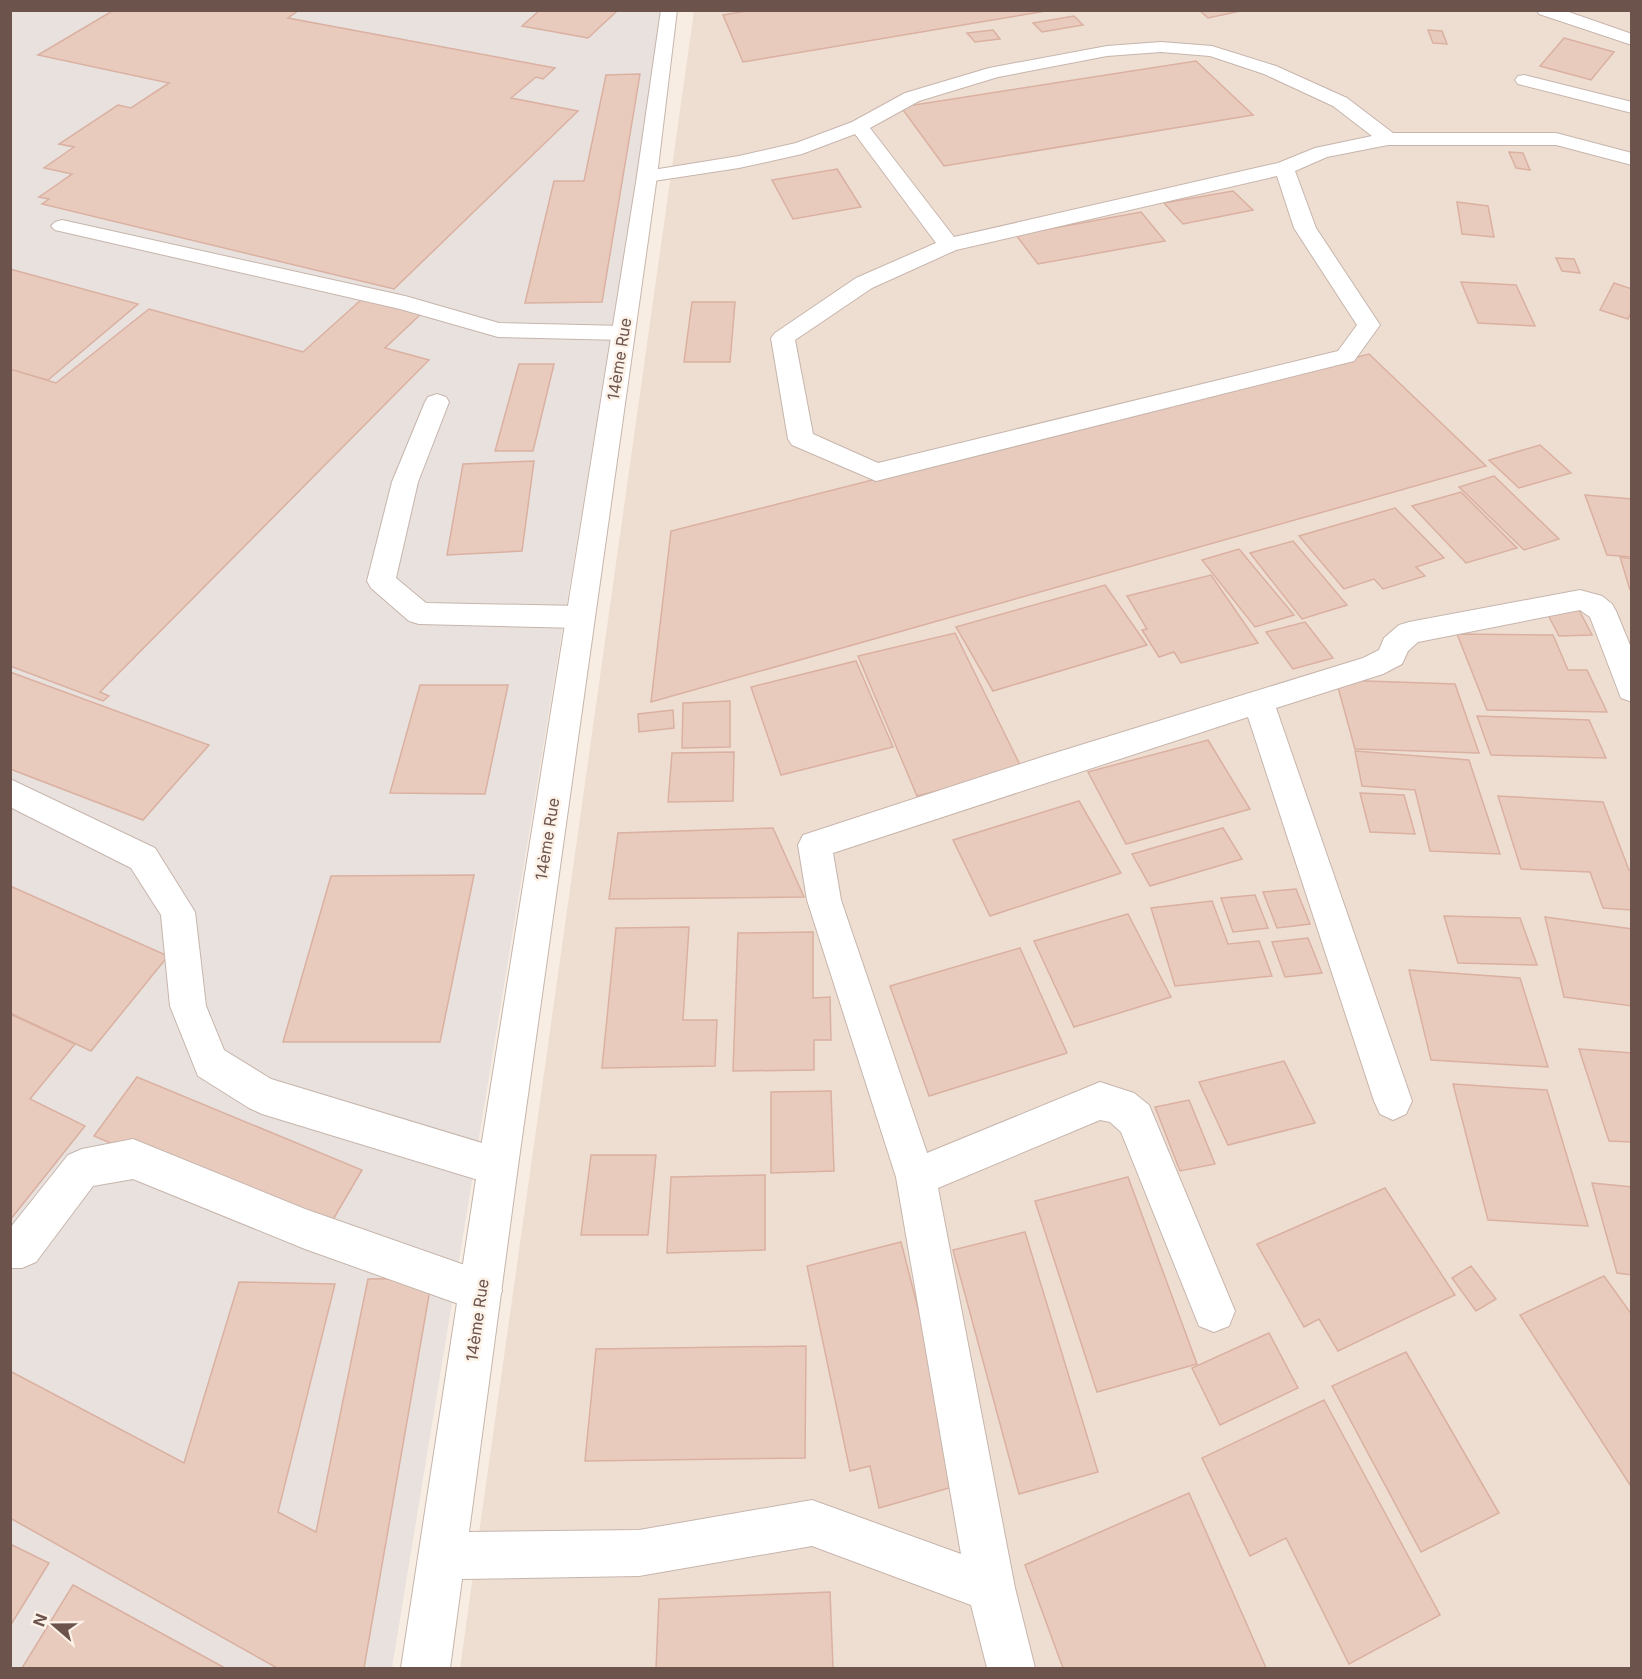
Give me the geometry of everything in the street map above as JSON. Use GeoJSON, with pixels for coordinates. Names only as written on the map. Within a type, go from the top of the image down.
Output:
{"type":"FeatureCollection","features":[{"type":"Feature","properties":{"kind":"street","name":"14ème Rue"},"geometry":{"type":"LineString","coordinates":[[426,1668],[669,10]]}},
{"type":"Feature","properties":{"kind":"street"},"geometry":{"type":"LineString","coordinates":[[1545,10],[1632,40]]}},
{"type":"Feature","properties":{"kind":"street"},"geometry":{"type":"LineString","coordinates":[[646,176],[739,162],[802,148],[859,126],[912,97],[995,72],[1107,51],[1161,47],[1212,51],[1270,70],[1340,102],[1388,139]]}},
{"type":"Feature","properties":{"kind":"street"},"geometry":{"type":"LineString","coordinates":[[1524,80],[1632,108]]}},
{"type":"Feature","properties":{"kind":"street"},"geometry":{"type":"LineString","coordinates":[[859,126],[949,245]]}},
{"type":"Feature","properties":{"kind":"street"},"geometry":{"type":"LineString","coordinates":[[1284,168],[1305,228],[1369,325],[1346,356],[876,472],[801,439],[783,338],[864,283],[949,245],[1284,168],[1322,152],[1388,139],[1556,139],[1632,159]]}},
{"type":"Feature","properties":{"kind":"street"},"geometry":{"type":"LineString","coordinates":[[62,226],[405,303],[498,330],[623,333]]}},
{"type":"Feature","properties":{"kind":"street"},"geometry":{"type":"LineString","coordinates":[[437,402],[405,482],[381,581],[419,613],[580,617]]}},
{"type":"Feature","properties":{"kind":"street"},"geometry":{"type":"LineString","coordinates":[[1011,1668],[991,1588],[916,1177],[824,900],[815,845],[1258,701],[1373,666],[1392,656],[1394,646],[1409,633],[1580,600],[1592,603],[1602,611],[1632,690]]}},
{"type":"Feature","properties":{"kind":"street"},"geometry":{"type":"LineString","coordinates":[[1258,701],[1393,1101]]}},
{"type":"Feature","properties":{"kind":"street"},"geometry":{"type":"LineString","coordinates":[[10,792],[142,858],[178,912],[188,1006],[211,1063],[262,1095],[498,1166]]}},
{"type":"Feature","properties":{"kind":"street"},"geometry":{"type":"LineString","coordinates":[[916,1177],[1100,1101],[1120,1106],[1135,1119],[1214,1311]]}},
{"type":"Feature","properties":{"kind":"street"},"geometry":{"type":"LineString","coordinates":[[10,1248],[22,1248],[82,1169],[133,1159],[305,1229],[481,1291]]}},
{"type":"Feature","properties":{"kind":"street"},"geometry":{"type":"LineString","coordinates":[[443,1556],[639,1553],[812,1522],[991,1588]]}},
{"type":"Feature","properties":{"kind":"shaded area"},"geometry":{"type":"Polygon","coordinates":[[[11,11],[664,11],[392,1668],[11,1668],[11,11]]]}},
{"type":"Feature","properties":{"kind":"shaded area"},"geometry":{"type":"Polygon","coordinates":[[[694,11],[1631,11],[1631,1668],[460,1668],[694,11]]]}},
{"type":"Feature","properties":{"kind":"building"},"geometry":{"type":"Polygon","coordinates":[[[114,10],[299,10],[288,18],[555,68],[543,79],[536,77],[511,98],[578,111],[394,289],[42,204],[49,199],[39,197],[72,174],[44,168],[74,147],[59,144],[118,105],[131,108],[169,83],[38,55],[114,10]]]}},
{"type":"Feature","properties":{"kind":"building"},"geometry":{"type":"Polygon","coordinates":[[[540,10],[618,10],[588,38],[522,26],[540,10]]]}},
{"type":"Feature","properties":{"kind":"building"},"geometry":{"type":"Polygon","coordinates":[[[752,10],[1052,10],[743,62],[723,15],[752,10]]]}},
{"type":"Feature","properties":{"kind":"building"},"geometry":{"type":"Polygon","coordinates":[[[1199,10],[1245,10],[1208,18],[1199,10]]]}},
{"type":"Feature","properties":{"kind":"building"},"geometry":{"type":"Polygon","coordinates":[[[1074,16],[1083,25],[1042,32],[1033,23],[1074,16]]]}},
{"type":"Feature","properties":{"kind":"building"},"geometry":{"type":"Polygon","coordinates":[[[993,30],[1000,39],[975,42],[967,33],[993,30]]]}},
{"type":"Feature","properties":{"kind":"building"},"geometry":{"type":"Polygon","coordinates":[[[1428,30],[1442,31],[1447,44],[1433,43],[1428,30]]]}},
{"type":"Feature","properties":{"kind":"building"},"geometry":{"type":"Polygon","coordinates":[[[1564,38],[1614,52],[1591,80],[1540,66],[1564,38]]]}},
{"type":"Feature","properties":{"kind":"building"},"geometry":{"type":"Polygon","coordinates":[[[1196,61],[1253,115],[944,166],[901,107],[1196,61]]]}},
{"type":"Feature","properties":{"kind":"building"},"geometry":{"type":"Polygon","coordinates":[[[640,74],[602,302],[525,303],[554,181],[584,181],[606,75],[640,74]]]}},
{"type":"Feature","properties":{"kind":"building"},"geometry":{"type":"Polygon","coordinates":[[[1509,152],[1523,153],[1530,170],[1516,168],[1509,152]]]}},
{"type":"Feature","properties":{"kind":"building"},"geometry":{"type":"Polygon","coordinates":[[[837,169],[861,207],[793,219],[772,180],[837,169]]]}},
{"type":"Feature","properties":{"kind":"building"},"geometry":{"type":"Polygon","coordinates":[[[1233,191],[1253,210],[1183,224],[1164,203],[1233,191]]]}},
{"type":"Feature","properties":{"kind":"building"},"geometry":{"type":"Polygon","coordinates":[[[1457,202],[1488,206],[1494,237],[1462,234],[1457,202]]]}},
{"type":"Feature","properties":{"kind":"building"},"geometry":{"type":"Polygon","coordinates":[[[1141,212],[1165,241],[1038,264],[1016,235],[1141,212]]]}},
{"type":"Feature","properties":{"kind":"building"},"geometry":{"type":"Polygon","coordinates":[[[1556,258],[1574,259],[1580,273],[1562,271],[1556,258]]]}},
{"type":"Feature","properties":{"kind":"building"},"geometry":{"type":"Polygon","coordinates":[[[10,269],[138,304],[48,380],[10,370],[10,269]]]}},
{"type":"Feature","properties":{"kind":"building"},"geometry":{"type":"Polygon","coordinates":[[[1461,282],[1516,285],[1535,326],[1478,323],[1461,282]]]}},
{"type":"Feature","properties":{"kind":"building"},"geometry":{"type":"Polygon","coordinates":[[[1614,283],[1632,289],[1632,310],[1628,319],[1600,310],[1614,283]]]}},
{"type":"Feature","properties":{"kind":"building"},"geometry":{"type":"Polygon","coordinates":[[[362,299],[421,314],[385,348],[429,360],[100,692],[109,696],[103,701],[10,666],[10,369],[56,383],[149,309],[303,352],[362,299]]]}},
{"type":"Feature","properties":{"kind":"building"},"geometry":{"type":"Polygon","coordinates":[[[692,302],[735,302],[730,362],[684,362],[692,302]]]}},
{"type":"Feature","properties":{"kind":"building"},"geometry":{"type":"Polygon","coordinates":[[[1369,354],[1486,466],[651,702],[671,531],[1369,354]]]}},
{"type":"Feature","properties":{"kind":"building"},"geometry":{"type":"Polygon","coordinates":[[[519,364],[554,364],[533,451],[495,451],[519,364]]]}},
{"type":"Feature","properties":{"kind":"building"},"geometry":{"type":"Polygon","coordinates":[[[1540,445],[1571,473],[1519,488],[1489,460],[1540,445]]]}},
{"type":"Feature","properties":{"kind":"building"},"geometry":{"type":"Polygon","coordinates":[[[534,461],[522,551],[447,555],[463,464],[534,461]]]}},
{"type":"Feature","properties":{"kind":"building"},"geometry":{"type":"Polygon","coordinates":[[[1494,476],[1559,539],[1524,550],[1459,487],[1494,476]]]}},
{"type":"Feature","properties":{"kind":"building"},"geometry":{"type":"Polygon","coordinates":[[[1461,492],[1517,548],[1466,563],[1412,506],[1461,492]]]}},
{"type":"Feature","properties":{"kind":"building"},"geometry":{"type":"Polygon","coordinates":[[[1585,495],[1632,499],[1632,557],[1607,555],[1585,495]]]}},
{"type":"Feature","properties":{"kind":"building"},"geometry":{"type":"Polygon","coordinates":[[[1395,508],[1444,558],[1416,567],[1425,576],[1383,589],[1374,579],[1344,589],[1299,536],[1395,508]]]}},
{"type":"Feature","properties":{"kind":"building"},"geometry":{"type":"Polygon","coordinates":[[[1293,541],[1347,605],[1302,619],[1250,553],[1293,541]]]}},
{"type":"Feature","properties":{"kind":"building"},"geometry":{"type":"Polygon","coordinates":[[[1239,549],[1294,615],[1255,627],[1202,560],[1239,549]]]}},
{"type":"Feature","properties":{"kind":"building"},"geometry":{"type":"Polygon","coordinates":[[[1620,557],[1632,559],[1632,590],[1630,590],[1620,557]]]}},
{"type":"Feature","properties":{"kind":"building"},"geometry":{"type":"Polygon","coordinates":[[[1211,575],[1258,643],[1181,663],[1174,652],[1159,657],[1142,630],[1147,629],[1127,596],[1211,575]]]}},
{"type":"Feature","properties":{"kind":"building"},"geometry":{"type":"Polygon","coordinates":[[[1105,585],[1147,645],[993,691],[956,627],[1105,585]]]}},
{"type":"Feature","properties":{"kind":"building"},"geometry":{"type":"Polygon","coordinates":[[[1579,610],[1592,635],[1559,636],[1546,611],[1579,610]]]}},
{"type":"Feature","properties":{"kind":"building"},"geometry":{"type":"Polygon","coordinates":[[[1305,622],[1333,658],[1293,669],[1266,632],[1305,622]]]}},
{"type":"Feature","properties":{"kind":"building"},"geometry":{"type":"Polygon","coordinates":[[[955,633],[1022,769],[917,796],[858,656],[955,633]]]}},
{"type":"Feature","properties":{"kind":"building"},"geometry":{"type":"Polygon","coordinates":[[[1457,634],[1553,635],[1568,670],[1587,670],[1607,712],[1487,710],[1457,634]]]}},
{"type":"Feature","properties":{"kind":"building"},"geometry":{"type":"Polygon","coordinates":[[[856,661],[893,747],[781,775],[751,687],[856,661]]]}},
{"type":"Feature","properties":{"kind":"building"},"geometry":{"type":"Polygon","coordinates":[[[10,672],[209,745],[143,820],[10,769],[10,672]]]}},
{"type":"Feature","properties":{"kind":"building"},"geometry":{"type":"Polygon","coordinates":[[[1336,680],[1455,684],[1479,753],[1355,749],[1336,680]]]}},
{"type":"Feature","properties":{"kind":"building"},"geometry":{"type":"Polygon","coordinates":[[[420,685],[508,685],[485,794],[390,793],[420,685]]]}},
{"type":"Feature","properties":{"kind":"building"},"geometry":{"type":"Polygon","coordinates":[[[730,701],[730,747],[682,748],[683,703],[730,701]]]}},
{"type":"Feature","properties":{"kind":"building"},"geometry":{"type":"Polygon","coordinates":[[[673,710],[674,728],[639,732],[638,714],[673,710]]]}},
{"type":"Feature","properties":{"kind":"building"},"geometry":{"type":"Polygon","coordinates":[[[1477,716],[1589,720],[1606,758],[1491,755],[1477,716]]]}},
{"type":"Feature","properties":{"kind":"building"},"geometry":{"type":"Polygon","coordinates":[[[1208,740],[1250,809],[1126,844],[1088,772],[1208,740]]]}},
{"type":"Feature","properties":{"kind":"building"},"geometry":{"type":"Polygon","coordinates":[[[1355,751],[1469,760],[1500,854],[1430,851],[1415,790],[1362,786],[1355,751]]]}},
{"type":"Feature","properties":{"kind":"building"},"geometry":{"type":"Polygon","coordinates":[[[734,752],[733,801],[668,802],[672,753],[734,752]]]}},
{"type":"Feature","properties":{"kind":"building"},"geometry":{"type":"Polygon","coordinates":[[[1360,793],[1404,795],[1415,834],[1370,832],[1360,793]]]}},
{"type":"Feature","properties":{"kind":"building"},"geometry":{"type":"Polygon","coordinates":[[[1498,796],[1603,802],[1629,870],[1632,871],[1632,910],[1603,908],[1590,872],[1521,869],[1498,796]]]}},
{"type":"Feature","properties":{"kind":"building"},"geometry":{"type":"Polygon","coordinates":[[[1079,801],[1121,873],[990,916],[953,840],[1079,801]]]}},
{"type":"Feature","properties":{"kind":"building"},"geometry":{"type":"Polygon","coordinates":[[[773,828],[804,897],[609,899],[618,833],[773,828]]]}},
{"type":"Feature","properties":{"kind":"building"},"geometry":{"type":"Polygon","coordinates":[[[1223,828],[1242,859],[1150,886],[1132,854],[1223,828]]]}},
{"type":"Feature","properties":{"kind":"building"},"geometry":{"type":"Polygon","coordinates":[[[474,875],[440,1042],[283,1042],[331,876],[474,875]]]}},
{"type":"Feature","properties":{"kind":"building"},"geometry":{"type":"Polygon","coordinates":[[[10,886],[168,956],[91,1051],[10,1013],[10,886]]]}},
{"type":"Feature","properties":{"kind":"building"},"geometry":{"type":"Polygon","coordinates":[[[1296,889],[1310,924],[1277,928],[1263,892],[1296,889]]]}},
{"type":"Feature","properties":{"kind":"building"},"geometry":{"type":"Polygon","coordinates":[[[1255,895],[1268,928],[1233,932],[1221,898],[1255,895]]]}},
{"type":"Feature","properties":{"kind":"building"},"geometry":{"type":"Polygon","coordinates":[[[1212,901],[1228,944],[1259,941],[1272,976],[1175,986],[1151,908],[1212,901]]]}},
{"type":"Feature","properties":{"kind":"building"},"geometry":{"type":"Polygon","coordinates":[[[1128,914],[1171,997],[1074,1027],[1034,941],[1128,914]]]}},
{"type":"Feature","properties":{"kind":"building"},"geometry":{"type":"Polygon","coordinates":[[[1444,916],[1520,918],[1537,965],[1458,963],[1444,916]]]}},
{"type":"Feature","properties":{"kind":"building"},"geometry":{"type":"Polygon","coordinates":[[[1545,917],[1632,929],[1632,1006],[1564,997],[1545,917]]]}},
{"type":"Feature","properties":{"kind":"building"},"geometry":{"type":"Polygon","coordinates":[[[689,927],[683,1020],[717,1020],[715,1066],[602,1068],[616,928],[689,927]]]}},
{"type":"Feature","properties":{"kind":"building"},"geometry":{"type":"Polygon","coordinates":[[[813,932],[813,998],[830,997],[831,1040],[814,1040],[814,1070],[733,1071],[738,933],[813,932]]]}},
{"type":"Feature","properties":{"kind":"building"},"geometry":{"type":"Polygon","coordinates":[[[1308,938],[1322,973],[1285,977],[1272,942],[1308,938]]]}},
{"type":"Feature","properties":{"kind":"building"},"geometry":{"type":"Polygon","coordinates":[[[1020,948],[1067,1053],[929,1096],[890,986],[1020,948]]]}},
{"type":"Feature","properties":{"kind":"building"},"geometry":{"type":"Polygon","coordinates":[[[1409,970],[1520,978],[1548,1067],[1431,1060],[1409,970]]]}},
{"type":"Feature","properties":{"kind":"building"},"geometry":{"type":"Polygon","coordinates":[[[10,1014],[75,1044],[30,1099],[85,1126],[10,1220],[10,1014]]]}},
{"type":"Feature","properties":{"kind":"building"},"geometry":{"type":"Polygon","coordinates":[[[1579,1049],[1632,1053],[1632,1142],[1609,1141],[1579,1049]]]}},
{"type":"Feature","properties":{"kind":"building"},"geometry":{"type":"Polygon","coordinates":[[[1284,1061],[1315,1123],[1228,1145],[1199,1082],[1284,1061]]]}},
{"type":"Feature","properties":{"kind":"building"},"geometry":{"type":"Polygon","coordinates":[[[137,1077],[362,1170],[324,1235],[94,1136],[137,1077]]]}},
{"type":"Feature","properties":{"kind":"building"},"geometry":{"type":"Polygon","coordinates":[[[1453,1084],[1547,1090],[1588,1226],[1488,1220],[1453,1084]]]}},
{"type":"Feature","properties":{"kind":"building"},"geometry":{"type":"Polygon","coordinates":[[[831,1091],[834,1171],[771,1173],[771,1092],[831,1091]]]}},
{"type":"Feature","properties":{"kind":"building"},"geometry":{"type":"Polygon","coordinates":[[[1189,1100],[1215,1164],[1180,1171],[1155,1107],[1189,1100]]]}},
{"type":"Feature","properties":{"kind":"building"},"geometry":{"type":"Polygon","coordinates":[[[591,1155],[656,1155],[648,1235],[581,1235],[591,1155]]]}},
{"type":"Feature","properties":{"kind":"building"},"geometry":{"type":"Polygon","coordinates":[[[765,1175],[765,1250],[667,1253],[671,1177],[765,1175]]]}},
{"type":"Feature","properties":{"kind":"building"},"geometry":{"type":"Polygon","coordinates":[[[1128,1177],[1197,1364],[1097,1392],[1035,1201],[1128,1177]]]}},
{"type":"Feature","properties":{"kind":"building"},"geometry":{"type":"Polygon","coordinates":[[[1592,1183],[1632,1187],[1632,1275],[1617,1273],[1592,1183]]]}},
{"type":"Feature","properties":{"kind":"building"},"geometry":{"type":"Polygon","coordinates":[[[1385,1188],[1455,1295],[1338,1351],[1319,1319],[1304,1327],[1257,1244],[1385,1188]]]}},
{"type":"Feature","properties":{"kind":"building"},"geometry":{"type":"Polygon","coordinates":[[[1025,1232],[1098,1472],[1019,1494],[953,1250],[1025,1232]]]}},
{"type":"Feature","properties":{"kind":"building"},"geometry":{"type":"Polygon","coordinates":[[[901,1242],[963,1484],[879,1508],[870,1466],[850,1471],[807,1266],[901,1242]]]}},
{"type":"Feature","properties":{"kind":"building"},"geometry":{"type":"Polygon","coordinates":[[[1471,1266],[1496,1299],[1476,1311],[1452,1278],[1471,1266]]]}},
{"type":"Feature","properties":{"kind":"building"},"geometry":{"type":"Polygon","coordinates":[[[1604,1276],[1632,1315],[1632,1488],[1520,1315],[1604,1276]]]}},
{"type":"Feature","properties":{"kind":"building"},"geometry":{"type":"Polygon","coordinates":[[[432,1278],[364,1668],[277,1668],[10,1518],[10,1371],[184,1463],[239,1282],[335,1284],[278,1512],[316,1532],[368,1279],[432,1278]]]}},
{"type":"Feature","properties":{"kind":"building"},"geometry":{"type":"Polygon","coordinates":[[[1269,1333],[1298,1388],[1220,1425],[1192,1368],[1269,1333]]]}},
{"type":"Feature","properties":{"kind":"building"},"geometry":{"type":"Polygon","coordinates":[[[806,1346],[805,1458],[585,1461],[596,1349],[806,1346]]]}},
{"type":"Feature","properties":{"kind":"building"},"geometry":{"type":"Polygon","coordinates":[[[1406,1352],[1499,1513],[1421,1552],[1332,1386],[1406,1352]]]}},
{"type":"Feature","properties":{"kind":"building"},"geometry":{"type":"Polygon","coordinates":[[[1324,1400],[1440,1615],[1349,1664],[1286,1538],[1250,1556],[1202,1458],[1324,1400]]]}},
{"type":"Feature","properties":{"kind":"building"},"geometry":{"type":"Polygon","coordinates":[[[1189,1493],[1266,1668],[1063,1668],[1025,1565],[1189,1493]]]}},
{"type":"Feature","properties":{"kind":"building"},"geometry":{"type":"Polygon","coordinates":[[[10,1544],[49,1563],[10,1626],[10,1544]]]}},
{"type":"Feature","properties":{"kind":"building"},"geometry":{"type":"Polygon","coordinates":[[[73,1585],[225,1668],[22,1668],[73,1585]]]}},
{"type":"Feature","properties":{"kind":"building"},"geometry":{"type":"Polygon","coordinates":[[[830,1592],[833,1668],[656,1668],[659,1599],[830,1592]]]}}]}
